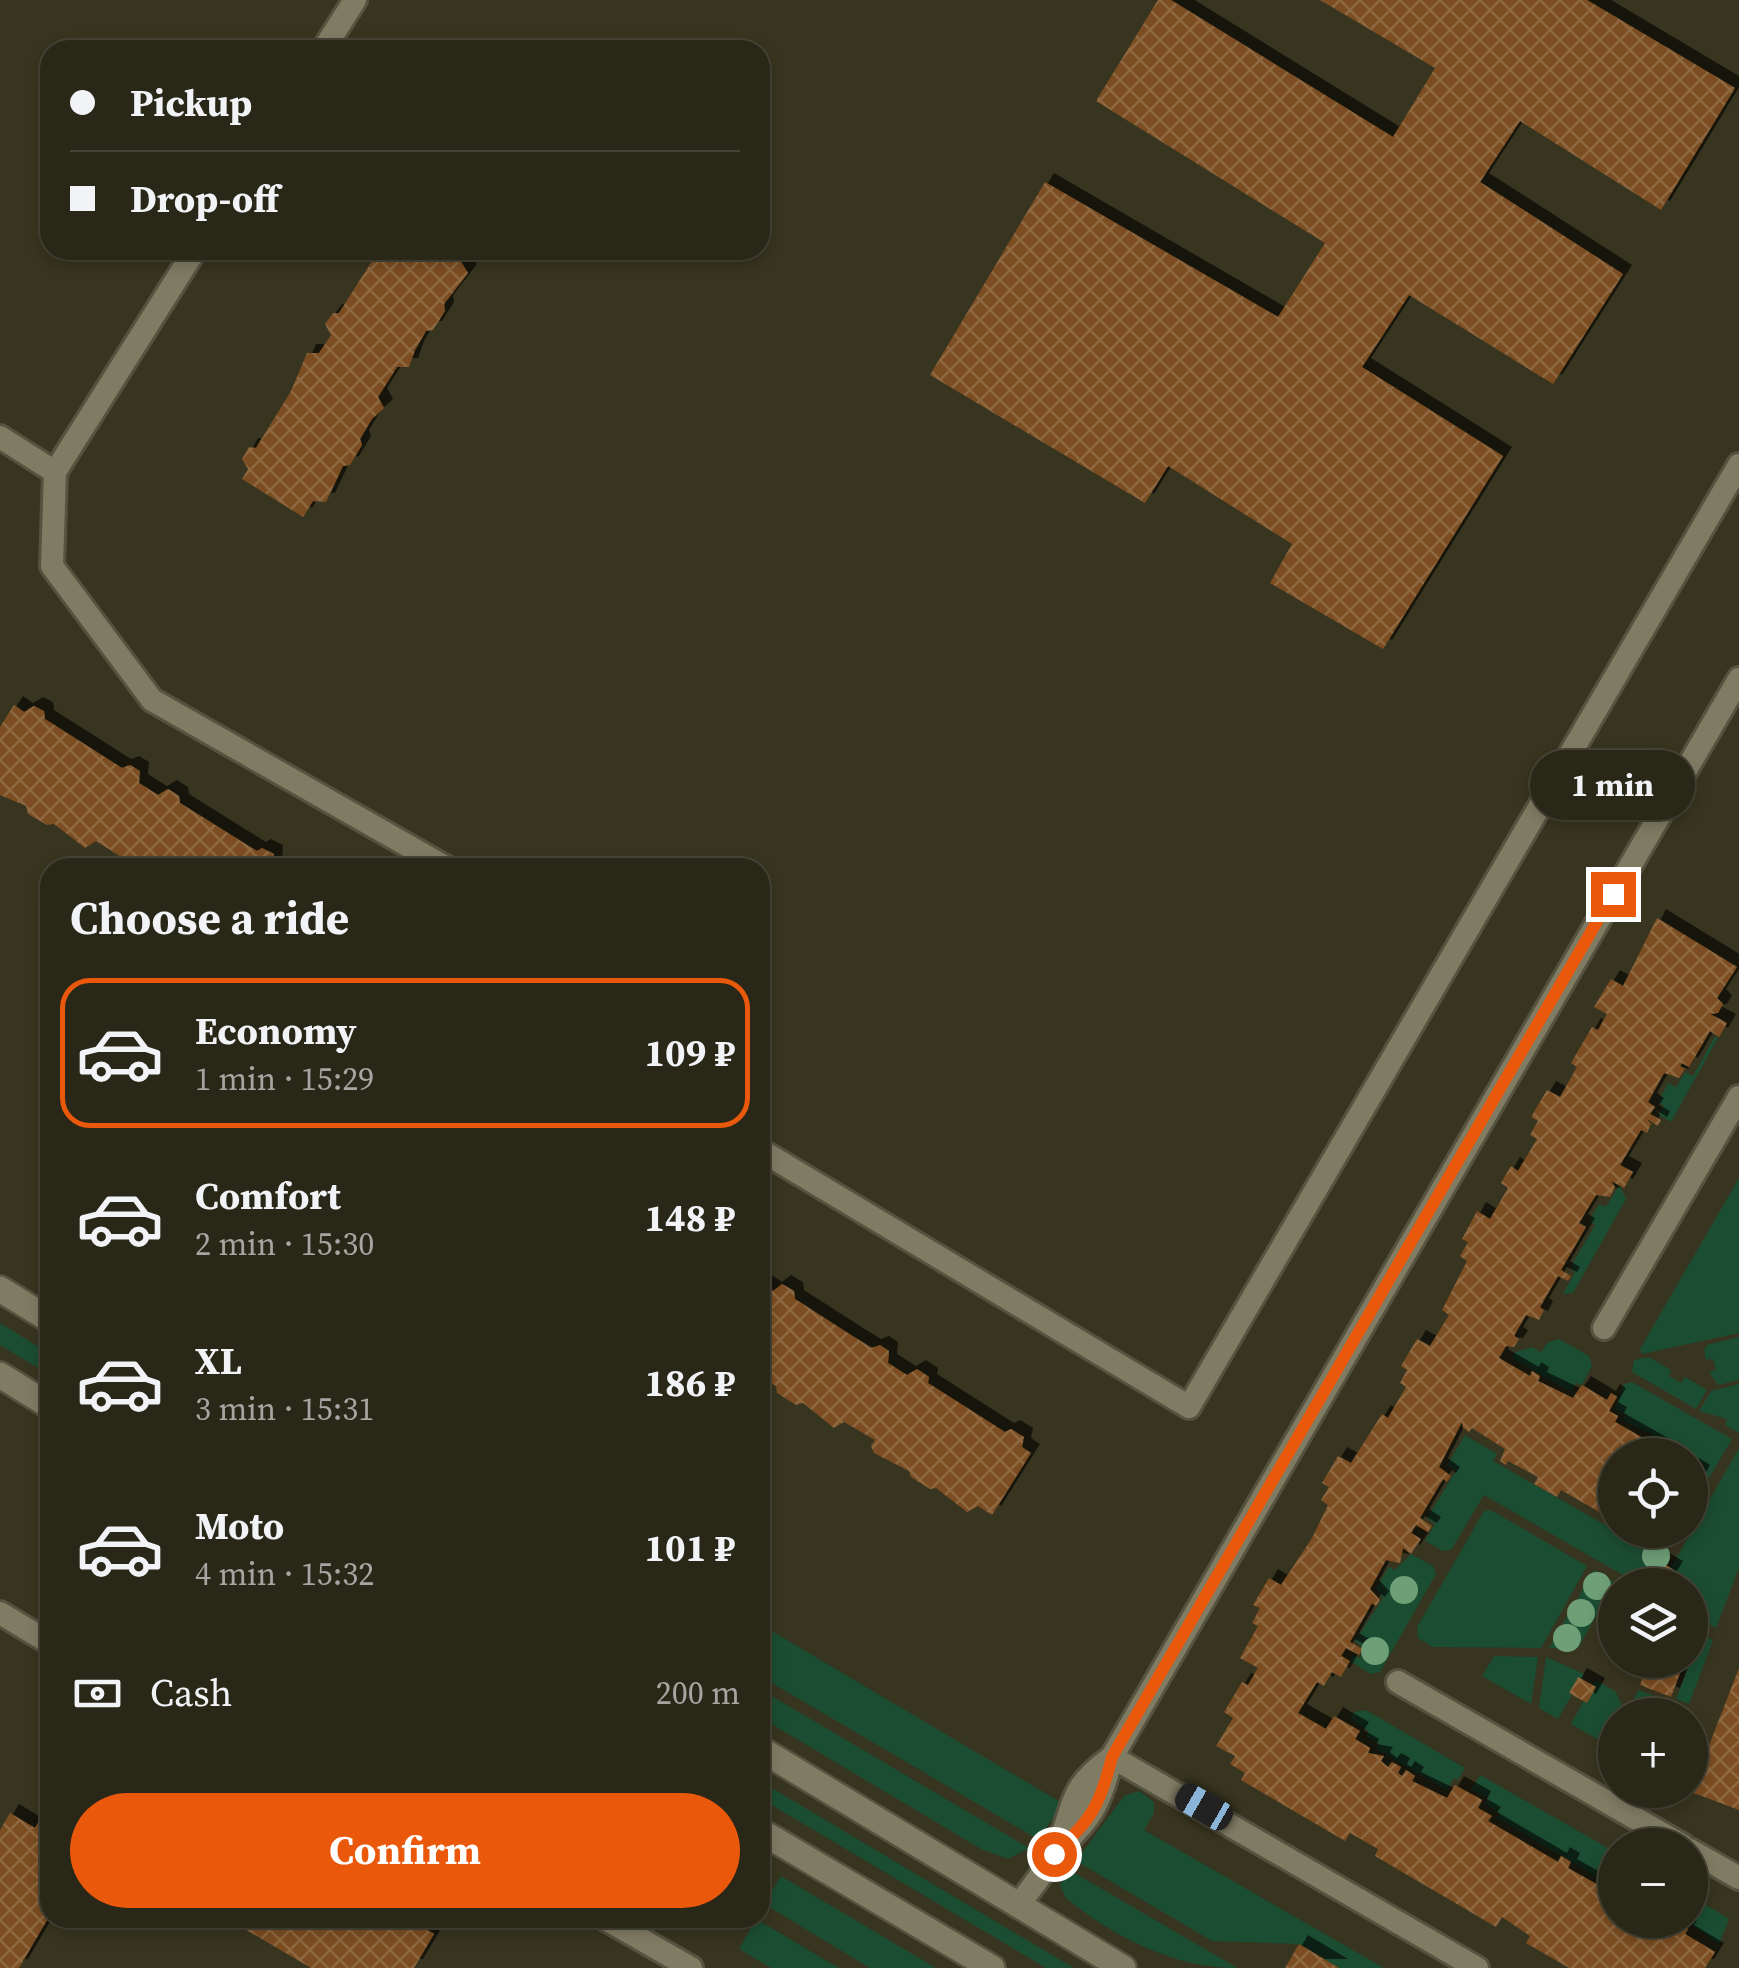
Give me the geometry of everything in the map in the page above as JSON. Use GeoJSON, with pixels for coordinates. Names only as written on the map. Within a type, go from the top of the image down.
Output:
{"type":"FeatureCollection","features":[{"type":"Feature","properties":{"kind":"main road"},"geometry":{"type":"LineString","coordinates":[[0,1289],[40,1314]]}},
{"type":"Feature","properties":{"kind":"main road"},"geometry":{"type":"LineString","coordinates":[[0,1375],[40,1400]]}},
{"type":"Feature","properties":{"kind":"main road"},"geometry":{"type":"LineString","coordinates":[[770,1755],[1123,1968]]}},
{"type":"Feature","properties":{"kind":"main road"},"geometry":{"type":"LineString","coordinates":[[770,1837],[992,1968]]}},
{"type":"Feature","properties":{"kind":"lane"},"geometry":{"type":"LineString","coordinates":[[329,40],[355,0]]}},
{"type":"Feature","properties":{"kind":"lane"},"geometry":{"type":"LineString","coordinates":[[189,260],[54,472],[52,566],[152,700],[429,858]]}},
{"type":"Feature","properties":{"kind":"lane"},"geometry":{"type":"LineString","coordinates":[[0,438],[54,472]]}},
{"type":"Feature","properties":{"kind":"lane"},"geometry":{"type":"LineString","coordinates":[[770,1156],[1189,1408],[1739,466]]}},
{"type":"Feature","properties":{"kind":"lane"},"geometry":{"type":"LineString","coordinates":[[1018,1906],[1054,1854],[1069,1804],[1086,1775],[1112,1757],[1739,679]]}},
{"type":"Feature","properties":{"kind":"lane"},"geometry":{"type":"LineString","coordinates":[[1604,1328],[1739,1096]]}},
{"type":"Feature","properties":{"kind":"lane"},"geometry":{"type":"LineString","coordinates":[[0,1614],[40,1637]]}},
{"type":"Feature","properties":{"kind":"lane"},"geometry":{"type":"LineString","coordinates":[[1398,1682],[1652,1828]]}},
{"type":"Feature","properties":{"kind":"lane"},"geometry":{"type":"LineString","coordinates":[[1112,1757],[1477,1968]]}},
{"type":"Feature","properties":{"kind":"lane"},"geometry":{"type":"LineString","coordinates":[[1708,1860],[1739,1878]]}},
{"type":"Feature","properties":{"kind":"lane"},"geometry":{"type":"LineString","coordinates":[[622,1928],[692,1968]]}},
{"type":"Feature","properties":{"kind":"green space"},"geometry":{"type":"Polygon","coordinates":[[[1715,1036],[1718,1038],[1671,1122],[1659,1115],[1664,1106],[1658,1102],[1668,1083],[1676,1087],[1685,1072],[1693,1076],[1715,1036]]]}},
{"type":"Feature","properties":{"kind":"green space"},"geometry":{"type":"Polygon","coordinates":[[[1739,1178],[1739,1333],[1642,1354],[1640,1349],[1739,1178]]]}},
{"type":"Feature","properties":{"kind":"green space"},"geometry":{"type":"Polygon","coordinates":[[[1619,1185],[1626,1199],[1573,1293],[1563,1294],[1575,1272],[1570,1268],[1595,1225],[1589,1221],[1599,1204],[1606,1207],[1619,1185]]]}},
{"type":"Feature","properties":{"kind":"green space"},"geometry":{"type":"Polygon","coordinates":[[[0,1323],[40,1348],[40,1369],[0,1345],[0,1323]]]}},
{"type":"Feature","properties":{"kind":"green space"},"geometry":{"type":"Polygon","coordinates":[[[1739,1337],[1739,1380],[1718,1385],[1709,1372],[1716,1370],[1713,1359],[1706,1360],[1704,1350],[1707,1345],[1739,1337]]]}},
{"type":"Feature","properties":{"kind":"green space"},"geometry":{"type":"Polygon","coordinates":[[[1559,1339],[1589,1356],[1592,1366],[1582,1385],[1576,1383],[1571,1392],[1512,1358],[1515,1352],[1532,1347],[1541,1352],[1547,1343],[1559,1339]]]}},
{"type":"Feature","properties":{"kind":"green space"},"geometry":{"type":"Polygon","coordinates":[[[1649,1357],[1671,1370],[1669,1376],[1681,1383],[1685,1377],[1707,1390],[1696,1409],[1632,1372],[1634,1360],[1649,1357]]]}},
{"type":"Feature","properties":{"kind":"green space"},"geometry":{"type":"Polygon","coordinates":[[[1632,1382],[1732,1439],[1709,1478],[1708,1438],[1653,1438],[1652,1434],[1622,1420],[1625,1415],[1615,1409],[1624,1384],[1632,1382]]]}},
{"type":"Feature","properties":{"kind":"green space"},"geometry":{"type":"Polygon","coordinates":[[[1739,1384],[1739,1433],[1725,1425],[1727,1419],[1699,1411],[1711,1391],[1739,1384]]]}},
{"type":"Feature","properties":{"kind":"green space"},"geometry":{"type":"Polygon","coordinates":[[[1465,1435],[1497,1454],[1493,1461],[1598,1521],[1598,1548],[1669,1548],[1658,1568],[1611,1568],[1484,1495],[1451,1550],[1443,1551],[1425,1541],[1435,1524],[1427,1518],[1456,1471],[1447,1465],[1465,1435]]]}},
{"type":"Feature","properties":{"kind":"green space"},"geometry":{"type":"Polygon","coordinates":[[[1739,1448],[1739,1568],[1716,1628],[1708,1623],[1708,1568],[1671,1568],[1682,1548],[1708,1548],[1708,1502],[1739,1448]]]}},
{"type":"Feature","properties":{"kind":"green space"},"geometry":{"type":"Polygon","coordinates":[[[1491,1510],[1587,1566],[1541,1648],[1432,1647],[1418,1638],[1417,1627],[1484,1511],[1491,1510]]]}},
{"type":"Feature","properties":{"kind":"green space"},"geometry":{"type":"Polygon","coordinates":[[[1411,1554],[1433,1566],[1436,1574],[1380,1672],[1371,1674],[1350,1661],[1353,1655],[1360,1658],[1365,1648],[1355,1641],[1383,1598],[1376,1588],[1389,1567],[1395,1570],[1411,1554]]]}},
{"type":"Feature","properties":{"kind":"green space"},"geometry":{"type":"Polygon","coordinates":[[[1594,1570],[1598,1572],[1598,1613],[1578,1648],[1549,1648],[1594,1570]]]}},
{"type":"Feature","properties":{"kind":"green space"},"geometry":{"type":"Polygon","coordinates":[[[770,1630],[1062,1803],[1039,1840],[770,1682],[770,1630]]]}},
{"type":"Feature","properties":{"kind":"green space"},"geometry":{"type":"Polygon","coordinates":[[[1494,1656],[1538,1657],[1531,1704],[1482,1676],[1494,1656]]]}},
{"type":"Feature","properties":{"kind":"green space"},"geometry":{"type":"Polygon","coordinates":[[[1546,1657],[1584,1674],[1558,1719],[1539,1708],[1546,1657]]]}},
{"type":"Feature","properties":{"kind":"green space"},"geometry":{"type":"Polygon","coordinates":[[[1684,1678],[1699,1678],[1691,1698],[1676,1698],[1684,1678]]]}},
{"type":"Feature","properties":{"kind":"green space"},"geometry":{"type":"Polygon","coordinates":[[[1595,1680],[1615,1691],[1618,1698],[1598,1698],[1598,1739],[1571,1724],[1595,1680]]]}},
{"type":"Feature","properties":{"kind":"green space"},"geometry":{"type":"Polygon","coordinates":[[[1638,1690],[1659,1698],[1635,1698],[1638,1690]]]}},
{"type":"Feature","properties":{"kind":"green space"},"geometry":{"type":"Polygon","coordinates":[[[770,1695],[1029,1848],[1008,1859],[981,1849],[770,1723],[770,1695]]]}},
{"type":"Feature","properties":{"kind":"green space"},"geometry":{"type":"Polygon","coordinates":[[[1366,1710],[1465,1768],[1458,1780],[1454,1778],[1447,1790],[1377,1749],[1379,1744],[1366,1736],[1369,1731],[1350,1719],[1354,1712],[1366,1710]]]}},
{"type":"Feature","properties":{"kind":"green space"},"geometry":{"type":"Polygon","coordinates":[[[1480,1775],[1598,1842],[1598,1877],[1497,1818],[1500,1813],[1485,1804],[1488,1798],[1472,1789],[1480,1775]]]}},
{"type":"Feature","properties":{"kind":"green space"},"geometry":{"type":"Polygon","coordinates":[[[770,1787],[1074,1968],[1046,1968],[770,1804],[770,1787]]]}},
{"type":"Feature","properties":{"kind":"green space"},"geometry":{"type":"Polygon","coordinates":[[[1139,1791],[1154,1802],[1154,1813],[1144,1830],[1384,1968],[1339,1968],[1299,1944],[1212,1941],[1076,1861],[1124,1796],[1139,1791]]]}},
{"type":"Feature","properties":{"kind":"green space"},"geometry":{"type":"Polygon","coordinates":[[[1066,1868],[1236,1967],[1212,1967],[1167,1956],[1123,1937],[1065,1897],[1060,1885],[1066,1868]]]}},
{"type":"Feature","properties":{"kind":"green space"},"geometry":{"type":"Polygon","coordinates":[[[781,1876],[936,1968],[870,1968],[770,1908],[770,1894],[781,1876]]]}},
{"type":"Feature","properties":{"kind":"green space"},"geometry":{"type":"Polygon","coordinates":[[[1708,1906],[1729,1919],[1719,1944],[1708,1936],[1708,1906]]]}},
{"type":"Feature","properties":{"kind":"green space"},"geometry":{"type":"Polygon","coordinates":[[[770,1927],[839,1968],[771,1968],[739,1949],[751,1928],[770,1927]]]}},
{"type":"Feature","properties":{"kind":"building"},"geometry":{"type":"Polygon","coordinates":[[[1158,0],[1171,0],[1393,137],[1435,68],[1320,0],[1587,0],[1735,88],[1661,210],[1520,121],[1480,182],[1623,274],[1553,384],[1409,295],[1362,367],[1503,456],[1383,649],[1270,583],[1292,544],[1168,466],[1145,503],[930,375],[1045,182],[1278,317],[1325,243],[1096,101],[1158,0]]]}},
{"type":"Feature","properties":{"kind":"building"},"geometry":{"type":"Polygon","coordinates":[[[373,260],[462,260],[468,273],[444,304],[445,311],[433,330],[426,331],[409,367],[397,367],[378,397],[384,408],[360,439],[362,445],[350,465],[343,466],[326,502],[313,501],[303,517],[242,479],[248,469],[242,459],[249,447],[256,448],[291,391],[307,353],[319,353],[331,335],[325,324],[333,313],[339,313],[373,260]]]}},
{"type":"Feature","properties":{"kind":"building"},"geometry":{"type":"Polygon","coordinates":[[[14,705],[24,712],[34,706],[44,711],[45,719],[122,768],[130,765],[140,771],[139,783],[158,795],[168,789],[179,796],[180,803],[257,851],[262,848],[274,854],[274,858],[123,858],[96,841],[85,848],[54,824],[47,825],[28,814],[26,806],[0,795],[0,727],[14,705]]]}},
{"type":"Feature","properties":{"kind":"building"},"geometry":{"type":"Polygon","coordinates":[[[1657,918],[1737,967],[1717,998],[1723,1004],[1718,1013],[1710,1014],[1727,1023],[1719,1037],[1710,1031],[1689,1067],[1682,1063],[1680,1066],[1685,1069],[1679,1078],[1664,1073],[1648,1102],[1655,1107],[1650,1114],[1661,1120],[1658,1126],[1647,1119],[1651,1124],[1647,1133],[1641,1130],[1620,1165],[1633,1172],[1624,1188],[1611,1181],[1615,1187],[1610,1197],[1596,1195],[1579,1223],[1586,1227],[1561,1270],[1571,1276],[1568,1281],[1558,1276],[1540,1307],[1544,1310],[1539,1320],[1526,1315],[1514,1336],[1519,1339],[1514,1347],[1506,1346],[1499,1358],[1530,1376],[1532,1371],[1540,1376],[1538,1381],[1573,1398],[1582,1385],[1607,1400],[1611,1393],[1617,1397],[1609,1411],[1618,1416],[1615,1422],[1643,1438],[1598,1438],[1598,1511],[1561,1490],[1557,1497],[1534,1484],[1538,1477],[1508,1461],[1506,1465],[1500,1461],[1505,1449],[1472,1428],[1469,1432],[1462,1422],[1439,1467],[1451,1476],[1447,1482],[1443,1479],[1420,1518],[1432,1526],[1428,1532],[1416,1525],[1411,1533],[1421,1539],[1411,1554],[1403,1548],[1400,1563],[1386,1560],[1370,1589],[1380,1600],[1376,1606],[1372,1603],[1350,1642],[1362,1649],[1359,1655],[1346,1648],[1341,1656],[1350,1661],[1341,1677],[1332,1672],[1324,1686],[1317,1682],[1298,1713],[1326,1729],[1334,1716],[1360,1731],[1355,1739],[1370,1748],[1368,1753],[1384,1756],[1381,1761],[1388,1767],[1392,1762],[1401,1767],[1398,1773],[1402,1776],[1406,1770],[1415,1776],[1412,1781],[1447,1798],[1455,1785],[1482,1800],[1478,1808],[1492,1816],[1488,1821],[1558,1862],[1561,1856],[1571,1862],[1568,1868],[1598,1885],[1598,1938],[1692,1938],[1715,1952],[1705,1968],[1569,1968],[1526,1943],[1530,1936],[1502,1917],[1496,1927],[1375,1856],[1378,1849],[1350,1833],[1345,1841],[1241,1780],[1245,1773],[1230,1764],[1235,1756],[1216,1746],[1233,1718],[1224,1712],[1242,1682],[1248,1685],[1258,1668],[1240,1658],[1258,1626],[1252,1623],[1260,1608],[1253,1605],[1269,1578],[1281,1585],[1312,1538],[1328,1505],[1321,1500],[1329,1487],[1322,1483],[1338,1456],[1351,1463],[1382,1414],[1388,1418],[1406,1387],[1400,1383],[1407,1370],[1401,1366],[1417,1339],[1430,1346],[1449,1315],[1442,1310],[1467,1261],[1460,1256],[1468,1242],[1462,1239],[1477,1211],[1490,1219],[1508,1188],[1501,1183],[1511,1166],[1518,1171],[1537,1139],[1530,1135],[1538,1121],[1531,1117],[1547,1090],[1560,1097],[1577,1067],[1571,1063],[1592,1027],[1598,1030],[1607,1014],[1594,1007],[1611,979],[1623,986],[1657,918]]]}},
{"type":"Feature","properties":{"kind":"building"},"geometry":{"type":"Polygon","coordinates":[[[782,1284],[794,1291],[795,1299],[851,1335],[872,1348],[880,1345],[889,1351],[888,1363],[907,1375],[917,1369],[929,1377],[928,1383],[1005,1432],[1011,1429],[1024,1437],[1022,1447],[1031,1453],[992,1515],[978,1506],[967,1512],[936,1488],[930,1489],[911,1477],[909,1471],[874,1453],[871,1446],[875,1440],[844,1422],[834,1428],[803,1403],[796,1405],[777,1393],[770,1382],[770,1289],[773,1291],[782,1284]]]}},
{"type":"Feature","properties":{"kind":"building"},"geometry":{"type":"Polygon","coordinates":[[[1657,1560],[1671,1568],[1652,1568],[1657,1560]]]}},
{"type":"Feature","properties":{"kind":"building"},"geometry":{"type":"Polygon","coordinates":[[[1739,1668],[1739,1810],[1708,1798],[1708,1748],[1739,1668]]]}},
{"type":"Feature","properties":{"kind":"building"},"geometry":{"type":"Polygon","coordinates":[[[1578,1677],[1596,1687],[1587,1703],[1569,1693],[1578,1677]]]}},
{"type":"Feature","properties":{"kind":"building"},"geometry":{"type":"Polygon","coordinates":[[[1643,1678],[1678,1678],[1671,1697],[1640,1685],[1643,1678]]]}},
{"type":"Feature","properties":{"kind":"building"},"geometry":{"type":"Polygon","coordinates":[[[10,1813],[35,1828],[40,1820],[42,1928],[19,1968],[0,1968],[0,1830],[10,1813]]]}},
{"type":"Feature","properties":{"kind":"building"},"geometry":{"type":"Polygon","coordinates":[[[243,1928],[424,1928],[434,1934],[414,1968],[311,1968],[243,1928]]]}},
{"type":"Feature","properties":{"kind":"building"},"geometry":{"type":"Polygon","coordinates":[[[1299,1944],[1339,1968],[1285,1968],[1299,1944]]]}},
{"type":"Feature","properties":{"kind":"route"},"geometry":{"type":"LineString","coordinates":[[1054,1854],[1089,1821],[1101,1802],[1112,1757],[1613,894]]}}]}
